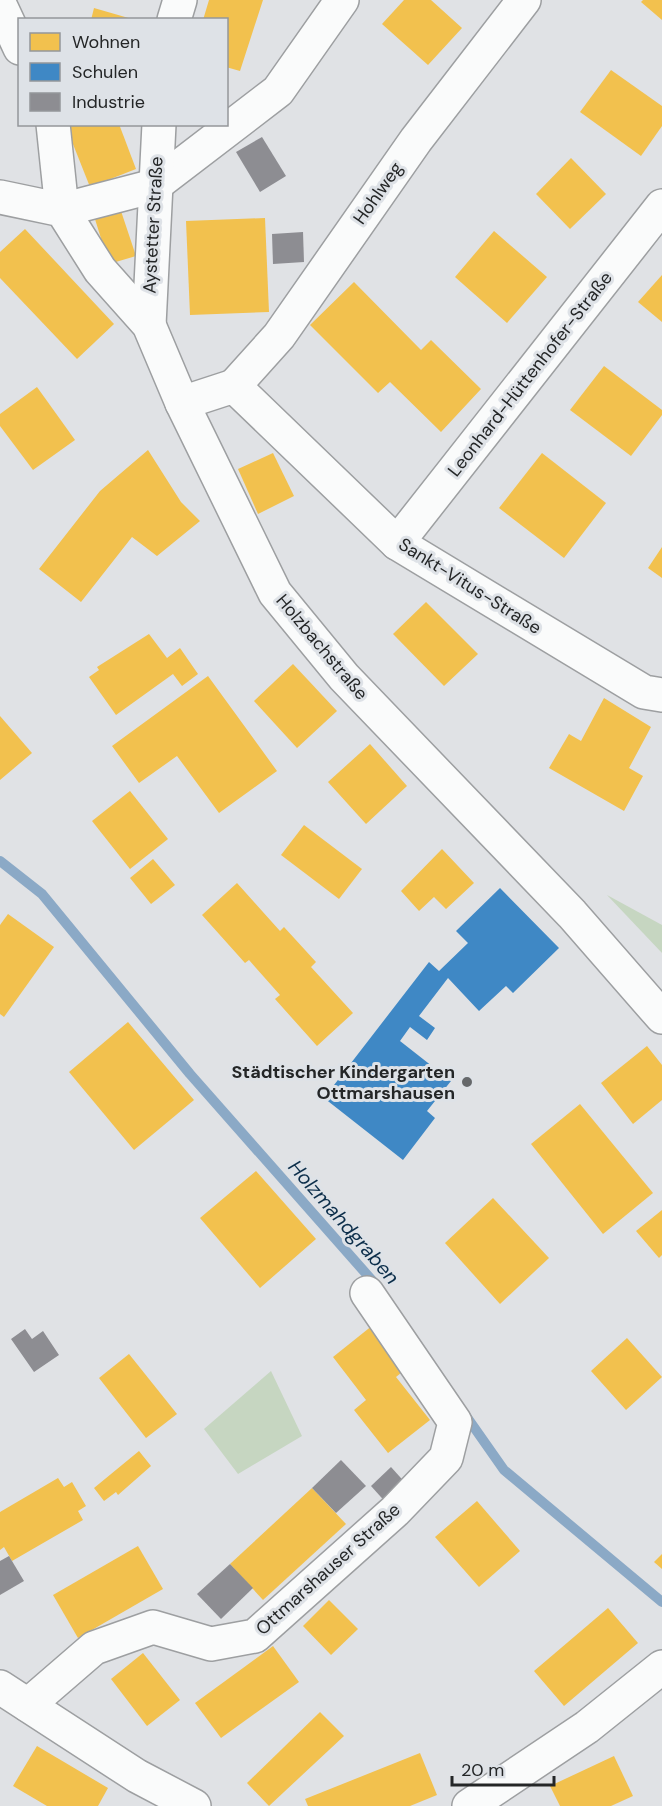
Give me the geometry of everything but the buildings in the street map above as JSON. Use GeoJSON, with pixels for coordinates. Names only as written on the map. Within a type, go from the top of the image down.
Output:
{"type":"FeatureCollection","features":[{"type":"Feature","properties":{"kind":"street"},"geometry":{"type":"LineString","coordinates":[[175,18],[180,0]]}},
{"type":"Feature","properties":{"kind":"street"},"geometry":{"type":"LineString","coordinates":[[0,196],[62,210],[154,186],[278,91],[342,0]]}},
{"type":"Feature","properties":{"kind":"street","name":"Hohlweg"},"geometry":{"type":"LineString","coordinates":[[234,386],[279,336],[416,140],[524,0]]}},
{"type":"Feature","properties":{"kind":"street"},"geometry":{"type":"LineString","coordinates":[[0,5],[18,44]]}},
{"type":"Feature","properties":{"kind":"street"},"geometry":{"type":"LineString","coordinates":[[53,126],[62,210]]}},
{"type":"Feature","properties":{"kind":"street","name":"Aystetter Straße"},"geometry":{"type":"LineString","coordinates":[[149,325],[154,186],[159,126]]}},
{"type":"Feature","properties":{"kind":"street","name":"Leonhard-Hüttenhofer-Straße"},"geometry":{"type":"LineString","coordinates":[[397,543],[662,206]]}},
{"type":"Feature","properties":{"kind":"street","name":"Holzbachstraße"},"geometry":{"type":"LineString","coordinates":[[62,210],[100,270],[149,325],[182,403],[274,592],[344,677],[490,826],[585,928],[662,1017]]}},
{"type":"Feature","properties":{"kind":"street"},"geometry":{"type":"LineString","coordinates":[[182,403],[234,386]]}},
{"type":"Feature","properties":{"kind":"street","name":"Sankt-Vitus-Straße"},"geometry":{"type":"LineString","coordinates":[[234,386],[397,543],[644,692],[662,694]]}},
{"type":"Feature","properties":{"kind":"street","name":"Ottmarshauser Straße"},"geometry":{"type":"LineString","coordinates":[[28,1705],[94,1648],[153,1627],[211,1644],[255,1636],[395,1511],[446,1458],[455,1422],[367,1293]]}},
{"type":"Feature","properties":{"kind":"street"},"geometry":{"type":"LineString","coordinates":[[470,1806],[587,1727],[662,1667]]}},
{"type":"Feature","properties":{"kind":"street"},"geometry":{"type":"LineString","coordinates":[[0,1687],[137,1776],[194,1806]]}},
{"type":"Feature","properties":{"kind":"green space"},"geometry":{"type":"Polygon","coordinates":[[[607,895],[662,925],[662,953],[607,895]]]}},
{"type":"Feature","properties":{"kind":"green space"},"geometry":{"type":"Polygon","coordinates":[[[271,1371],[302,1436],[238,1474],[204,1429],[271,1371]]]}},
{"type":"Feature","properties":{"kind":"waterway","name":"Holzmahdgraben"},"geometry":{"type":"LineString","coordinates":[[0,861],[42,894],[190,1074],[377,1286]]}},
{"type":"Feature","properties":{"kind":"waterway","name":"Holzmahdgraben"},"geometry":{"type":"LineString","coordinates":[[464,1413],[504,1470],[662,1602]]}},
{"type":"Feature","properties":{"kind":"place","name":"Städtischer Kindergarten Ottmarshausen"},"geometry":{"type":"Point","coordinates":[467,1082]}}]}
